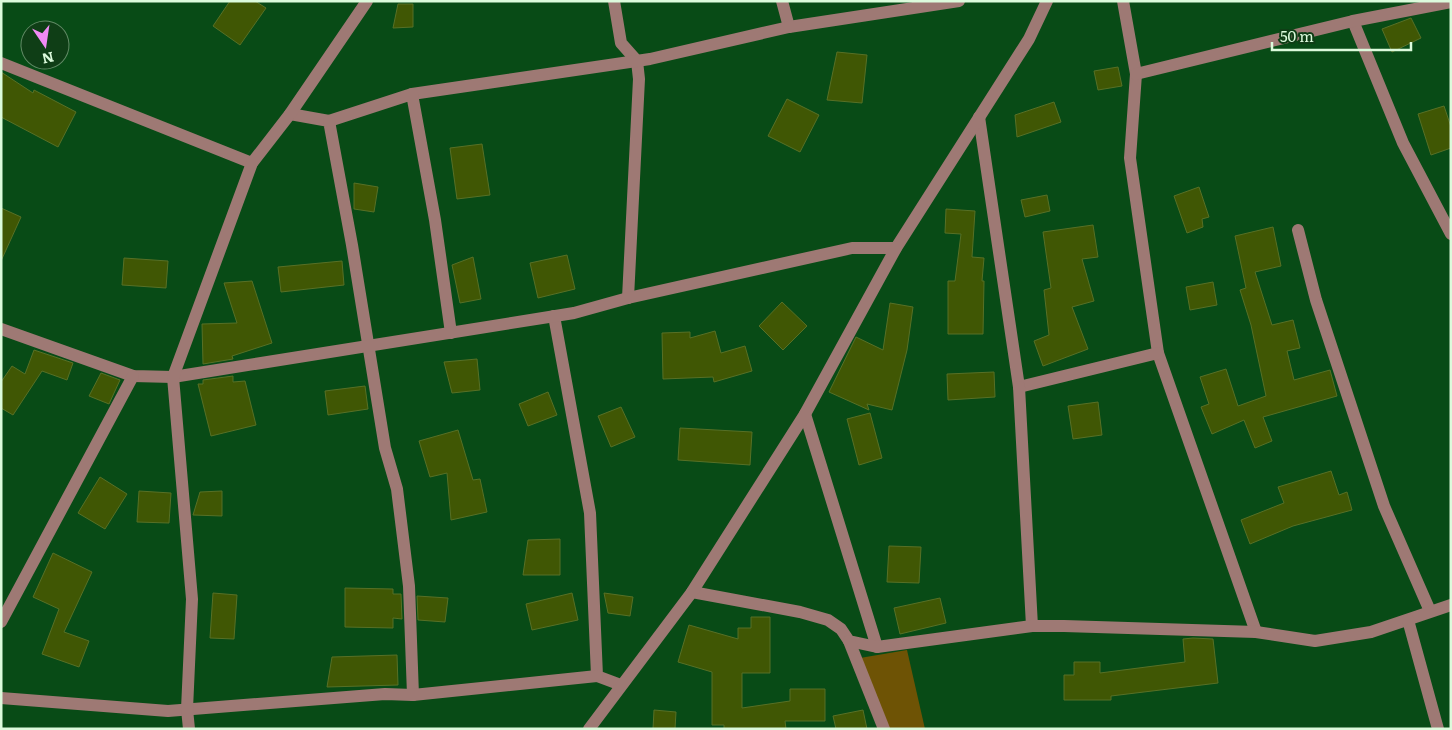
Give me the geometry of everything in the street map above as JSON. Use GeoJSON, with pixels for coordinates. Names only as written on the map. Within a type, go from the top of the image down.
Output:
{"type":"FeatureCollection","features":[{"type":"Feature","properties":{"kind":"street"},"geometry":{"type":"LineString","coordinates":[[189,729],[187,709],[192,599],[173,378],[252,163],[290,114],[367,1]]}},
{"type":"Feature","properties":{"kind":"street"},"geometry":{"type":"LineString","coordinates":[[614,1],[621,42],[637,61],[640,79],[628,298]]}},
{"type":"Feature","properties":{"kind":"street"},"geometry":{"type":"LineString","coordinates":[[782,1],[789,26]]}},
{"type":"Feature","properties":{"kind":"street"},"geometry":{"type":"LineString","coordinates":[[290,114],[329,121],[412,94],[637,61],[789,26],[959,1]]}},
{"type":"Feature","properties":{"kind":"street"},"geometry":{"type":"LineString","coordinates":[[589,729],[692,592],[805,414],[896,248],[1029,39],[1047,1]]}},
{"type":"Feature","properties":{"kind":"street"},"geometry":{"type":"LineString","coordinates":[[1123,1],[1136,74],[1130,158],[1158,353],[1256,632]]}},
{"type":"Feature","properties":{"kind":"street"},"geometry":{"type":"LineString","coordinates":[[1136,74],[1354,21],[1451,2]]}},
{"type":"Feature","properties":{"kind":"street"},"geometry":{"type":"LineString","coordinates":[[1354,21],[1403,143],[1451,234]]}},
{"type":"Feature","properties":{"kind":"street"},"geometry":{"type":"LineString","coordinates":[[1,63],[252,163]]}},
{"type":"Feature","properties":{"kind":"street"},"geometry":{"type":"LineString","coordinates":[[412,94],[435,220],[451,333]]}},
{"type":"Feature","properties":{"kind":"street"},"geometry":{"type":"LineString","coordinates":[[979,117],[1019,387],[1032,626]]}},
{"type":"Feature","properties":{"kind":"street"},"geometry":{"type":"LineString","coordinates":[[329,121],[386,448],[397,489],[409,586],[413,695]]}},
{"type":"Feature","properties":{"kind":"street"},"geometry":{"type":"LineString","coordinates":[[1298,230],[1316,300],[1384,506],[1430,611]]}},
{"type":"Feature","properties":{"kind":"street"},"geometry":{"type":"LineString","coordinates":[[1,329],[133,376],[173,378],[554,316],[852,248],[896,248]]}},
{"type":"Feature","properties":{"kind":"street"},"geometry":{"type":"LineString","coordinates":[[554,316],[590,513],[597,676]]}},
{"type":"Feature","properties":{"kind":"street"},"geometry":{"type":"LineString","coordinates":[[1019,387],[1158,353]]}},
{"type":"Feature","properties":{"kind":"street"},"geometry":{"type":"LineString","coordinates":[[1,622],[133,376]]}},
{"type":"Feature","properties":{"kind":"street"},"geometry":{"type":"LineString","coordinates":[[805,414],[877,647]]}},
{"type":"Feature","properties":{"kind":"street"},"geometry":{"type":"LineString","coordinates":[[692,592],[800,612],[828,620],[841,629],[849,641],[884,729]]}},
{"type":"Feature","properties":{"kind":"street"},"geometry":{"type":"LineString","coordinates":[[849,641],[877,647],[1032,626],[1256,632],[1315,641],[1371,632],[1451,605]]}},
{"type":"Feature","properties":{"kind":"street"},"geometry":{"type":"LineString","coordinates":[[1408,620],[1438,729]]}},
{"type":"Feature","properties":{"kind":"street"},"geometry":{"type":"LineString","coordinates":[[1,698],[168,711],[386,694],[413,695],[597,676],[621,684]]}},
{"type":"Feature","properties":{"kind":"shaded area"},"geometry":{"type":"Polygon","coordinates":[[[907,650],[925,729],[880,729],[860,658],[907,650]]]}},
{"type":"Feature","properties":{"kind":"building"},"geometry":{"type":"Polygon","coordinates":[[[230,1],[255,1],[266,8],[240,45],[213,26],[230,1]]]}},
{"type":"Feature","properties":{"kind":"building"},"geometry":{"type":"Polygon","coordinates":[[[398,4],[413,4],[413,27],[393,28],[398,4]]]}},
{"type":"Feature","properties":{"kind":"building"},"geometry":{"type":"Polygon","coordinates":[[[1411,18],[1421,38],[1392,52],[1382,29],[1411,18]]]}},
{"type":"Feature","properties":{"kind":"building"},"geometry":{"type":"Polygon","coordinates":[[[837,52],[867,55],[862,103],[827,100],[837,52]]]}},
{"type":"Feature","properties":{"kind":"building"},"geometry":{"type":"Polygon","coordinates":[[[1118,67],[1122,86],[1098,90],[1094,71],[1118,67]]]}},
{"type":"Feature","properties":{"kind":"building"},"geometry":{"type":"Polygon","coordinates":[[[1,72],[33,93],[34,90],[76,112],[58,147],[1,117],[1,72]]]}},
{"type":"Feature","properties":{"kind":"building"},"geometry":{"type":"Polygon","coordinates":[[[787,99],[819,115],[800,152],[768,136],[787,99]]]}},
{"type":"Feature","properties":{"kind":"building"},"geometry":{"type":"Polygon","coordinates":[[[1054,102],[1061,122],[1017,137],[1015,115],[1054,102]]]}},
{"type":"Feature","properties":{"kind":"building"},"geometry":{"type":"Polygon","coordinates":[[[1444,106],[1451,127],[1451,148],[1431,155],[1418,114],[1444,106]]]}},
{"type":"Feature","properties":{"kind":"building"},"geometry":{"type":"Polygon","coordinates":[[[482,144],[490,195],[457,199],[450,148],[482,144]]]}},
{"type":"Feature","properties":{"kind":"building"},"geometry":{"type":"Polygon","coordinates":[[[354,183],[378,187],[374,212],[354,209],[354,183]]]}},
{"type":"Feature","properties":{"kind":"building"},"geometry":{"type":"Polygon","coordinates":[[[1199,187],[1209,217],[1202,219],[1203,227],[1187,233],[1174,196],[1199,187]]]}},
{"type":"Feature","properties":{"kind":"building"},"geometry":{"type":"Polygon","coordinates":[[[1047,195],[1050,211],[1025,217],[1021,200],[1047,195]]]}},
{"type":"Feature","properties":{"kind":"building"},"geometry":{"type":"Polygon","coordinates":[[[1,208],[21,217],[1,261],[1,208]]]}},
{"type":"Feature","properties":{"kind":"building"},"geometry":{"type":"Polygon","coordinates":[[[946,209],[975,211],[972,257],[984,258],[982,281],[984,281],[983,334],[948,334],[948,281],[955,281],[961,234],[945,233],[946,209]]]}},
{"type":"Feature","properties":{"kind":"building"},"geometry":{"type":"Polygon","coordinates":[[[1093,225],[1098,257],[1082,259],[1094,301],[1072,307],[1088,349],[1043,366],[1034,341],[1049,335],[1044,290],[1051,288],[1043,232],[1093,225]]]}},
{"type":"Feature","properties":{"kind":"building"},"geometry":{"type":"Polygon","coordinates":[[[1273,227],[1281,266],[1255,272],[1272,325],[1293,320],[1300,348],[1287,351],[1294,380],[1330,370],[1337,396],[1263,417],[1272,441],[1255,448],[1244,420],[1212,434],[1201,407],[1209,404],[1200,377],[1226,369],[1238,406],[1266,396],[1251,325],[1240,290],[1246,288],[1235,236],[1273,227]]]}},
{"type":"Feature","properties":{"kind":"building"},"geometry":{"type":"Polygon","coordinates":[[[567,255],[575,289],[538,298],[530,263],[567,255]]]}},
{"type":"Feature","properties":{"kind":"building"},"geometry":{"type":"Polygon","coordinates":[[[473,257],[481,299],[460,303],[452,265],[473,257]]]}},
{"type":"Feature","properties":{"kind":"building"},"geometry":{"type":"Polygon","coordinates":[[[124,258],[168,261],[166,288],[122,285],[124,258]]]}},
{"type":"Feature","properties":{"kind":"building"},"geometry":{"type":"Polygon","coordinates":[[[342,261],[344,285],[281,292],[278,267],[342,261]]]}},
{"type":"Feature","properties":{"kind":"building"},"geometry":{"type":"Polygon","coordinates":[[[252,281],[272,343],[232,356],[233,359],[203,364],[202,324],[237,323],[224,283],[252,281]]]}},
{"type":"Feature","properties":{"kind":"building"},"geometry":{"type":"Polygon","coordinates":[[[1213,282],[1217,305],[1190,310],[1186,287],[1213,282]]]}},
{"type":"Feature","properties":{"kind":"building"},"geometry":{"type":"Polygon","coordinates":[[[782,302],[807,326],[783,350],[759,326],[782,302]]]}},
{"type":"Feature","properties":{"kind":"building"},"geometry":{"type":"Polygon","coordinates":[[[890,303],[913,307],[907,350],[892,410],[867,404],[869,410],[829,392],[856,337],[883,350],[890,303]]]}},
{"type":"Feature","properties":{"kind":"building"},"geometry":{"type":"Polygon","coordinates":[[[715,331],[721,353],[745,346],[752,371],[714,382],[713,377],[663,379],[662,333],[690,332],[690,338],[715,331]]]}},
{"type":"Feature","properties":{"kind":"building"},"geometry":{"type":"Polygon","coordinates":[[[34,350],[73,363],[67,380],[42,371],[13,415],[1,408],[1,382],[12,366],[25,374],[34,350]]]}},
{"type":"Feature","properties":{"kind":"building"},"geometry":{"type":"Polygon","coordinates":[[[477,359],[480,390],[452,393],[444,362],[477,359]]]}},
{"type":"Feature","properties":{"kind":"building"},"geometry":{"type":"Polygon","coordinates":[[[994,372],[995,397],[948,400],[947,374],[994,372]]]}},
{"type":"Feature","properties":{"kind":"building"},"geometry":{"type":"Polygon","coordinates":[[[101,373],[120,380],[109,404],[89,396],[101,373]]]}},
{"type":"Feature","properties":{"kind":"building"},"geometry":{"type":"Polygon","coordinates":[[[233,376],[233,382],[245,381],[256,425],[211,436],[198,384],[203,384],[203,380],[233,376]]]}},
{"type":"Feature","properties":{"kind":"building"},"geometry":{"type":"Polygon","coordinates":[[[365,386],[368,409],[328,415],[325,391],[365,386]]]}},
{"type":"Feature","properties":{"kind":"building"},"geometry":{"type":"Polygon","coordinates":[[[548,392],[557,415],[528,426],[519,404],[548,392]]]}},
{"type":"Feature","properties":{"kind":"building"},"geometry":{"type":"Polygon","coordinates":[[[1098,402],[1102,435],[1073,439],[1068,406],[1098,402]]]}},
{"type":"Feature","properties":{"kind":"building"},"geometry":{"type":"Polygon","coordinates":[[[621,407],[635,437],[611,447],[598,416],[621,407]]]}},
{"type":"Feature","properties":{"kind":"building"},"geometry":{"type":"Polygon","coordinates":[[[870,413],[882,458],[859,465],[847,419],[870,413]]]}},
{"type":"Feature","properties":{"kind":"building"},"geometry":{"type":"Polygon","coordinates":[[[680,428],[752,432],[750,465],[678,460],[680,428]]]}},
{"type":"Feature","properties":{"kind":"building"},"geometry":{"type":"Polygon","coordinates":[[[458,430],[473,480],[480,479],[487,512],[451,520],[447,473],[430,477],[419,441],[458,430]]]}},
{"type":"Feature","properties":{"kind":"building"},"geometry":{"type":"Polygon","coordinates":[[[1331,471],[1339,495],[1347,492],[1352,510],[1293,526],[1250,544],[1241,520],[1284,503],[1278,487],[1331,471]]]}},
{"type":"Feature","properties":{"kind":"building"},"geometry":{"type":"Polygon","coordinates":[[[100,477],[127,494],[105,529],[78,513],[100,477]]]}},
{"type":"Feature","properties":{"kind":"building"},"geometry":{"type":"Polygon","coordinates":[[[139,491],[171,493],[169,523],[137,522],[139,491]]]}},
{"type":"Feature","properties":{"kind":"building"},"geometry":{"type":"Polygon","coordinates":[[[222,491],[222,516],[193,515],[200,492],[222,491]]]}},
{"type":"Feature","properties":{"kind":"building"},"geometry":{"type":"Polygon","coordinates":[[[560,539],[560,575],[523,575],[528,540],[560,539]]]}},
{"type":"Feature","properties":{"kind":"building"},"geometry":{"type":"Polygon","coordinates":[[[889,546],[921,547],[919,583],[887,582],[889,546]]]}},
{"type":"Feature","properties":{"kind":"building"},"geometry":{"type":"Polygon","coordinates":[[[53,553],[92,572],[64,632],[89,641],[79,667],[42,654],[59,609],[33,597],[53,553]]]}},
{"type":"Feature","properties":{"kind":"building"},"geometry":{"type":"Polygon","coordinates":[[[345,588],[393,589],[393,594],[401,594],[402,619],[393,618],[393,628],[345,627],[345,588]]]}},
{"type":"Feature","properties":{"kind":"building"},"geometry":{"type":"Polygon","coordinates":[[[213,593],[237,595],[234,639],[210,638],[213,593]]]}},
{"type":"Feature","properties":{"kind":"building"},"geometry":{"type":"Polygon","coordinates":[[[572,593],[578,620],[532,630],[526,604],[572,593]]]}},
{"type":"Feature","properties":{"kind":"building"},"geometry":{"type":"Polygon","coordinates":[[[604,593],[633,597],[630,616],[608,613],[604,593]]]}},
{"type":"Feature","properties":{"kind":"building"},"geometry":{"type":"Polygon","coordinates":[[[417,596],[448,598],[445,622],[418,620],[417,596]]]}},
{"type":"Feature","properties":{"kind":"building"},"geometry":{"type":"Polygon","coordinates":[[[940,598],[946,623],[900,634],[894,608],[940,598]]]}},
{"type":"Feature","properties":{"kind":"building"},"geometry":{"type":"Polygon","coordinates":[[[751,617],[770,617],[770,673],[742,673],[742,708],[790,701],[790,689],[825,689],[825,721],[785,721],[786,729],[724,729],[724,725],[712,725],[712,672],[678,662],[689,625],[738,639],[738,628],[751,628],[751,617]]]}},
{"type":"Feature","properties":{"kind":"building"},"geometry":{"type":"Polygon","coordinates":[[[1183,639],[1213,639],[1218,683],[1111,696],[1111,700],[1064,700],[1064,675],[1074,675],[1074,662],[1100,662],[1100,673],[1185,662],[1183,639]]]}},
{"type":"Feature","properties":{"kind":"building"},"geometry":{"type":"Polygon","coordinates":[[[397,655],[398,685],[327,687],[332,657],[397,655]]]}},
{"type":"Feature","properties":{"kind":"building"},"geometry":{"type":"Polygon","coordinates":[[[654,710],[676,712],[675,729],[653,729],[654,710]]]}},
{"type":"Feature","properties":{"kind":"building"},"geometry":{"type":"Polygon","coordinates":[[[863,710],[867,729],[836,729],[833,716],[863,710]]]}}]}
